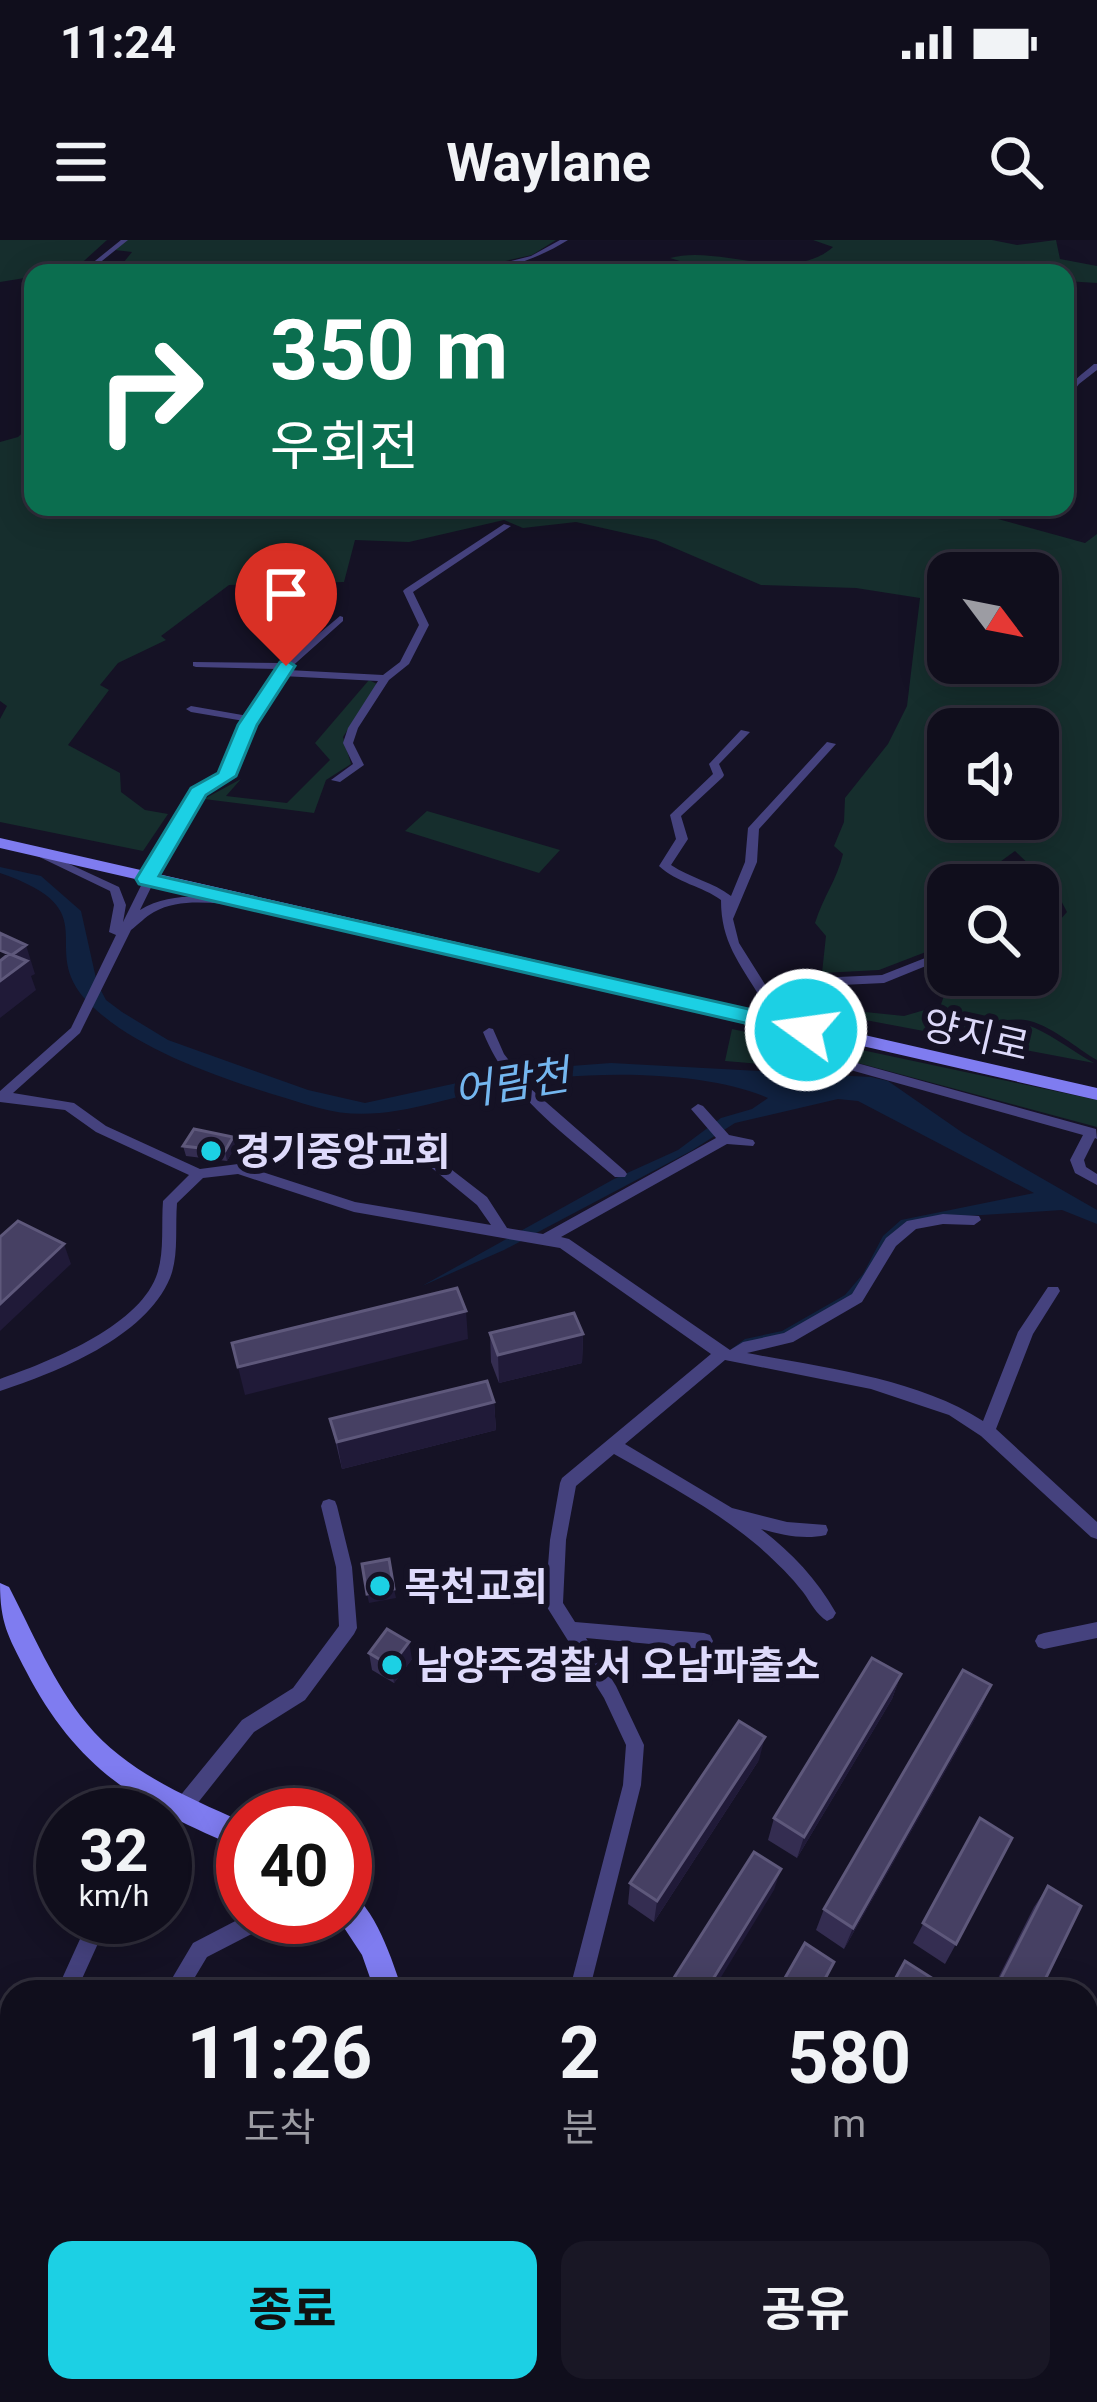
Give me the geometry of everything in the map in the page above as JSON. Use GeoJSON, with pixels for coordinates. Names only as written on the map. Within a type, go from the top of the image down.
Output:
{"type":"FeatureCollection","features":[{"type":"Feature","properties":{"kind":"street"},"geometry":{"type":"LineString","coordinates":[[94,264],[124,240]]}},
{"type":"Feature","properties":{"kind":"street"},"geometry":{"type":"LineString","coordinates":[[503,264],[533,257],[566,240]]}},
{"type":"Feature","properties":{"kind":"street"},"geometry":{"type":"LineString","coordinates":[[1074,386],[1097,366]]}},
{"type":"Feature","properties":{"kind":"street"},"geometry":{"type":"LineString","coordinates":[[336,780],[359,765],[349,736],[385,678],[404,664],[424,625],[408,591],[507,526]]}},
{"type":"Feature","properties":{"kind":"street"},"geometry":{"type":"LineString","coordinates":[[0,1097],[76,1030],[146,879],[198,792],[226,776],[250,719],[283,669],[340,619]]}},
{"type":"Feature","properties":{"kind":"street"},"geometry":{"type":"LineString","coordinates":[[196,664],[385,678]]}},
{"type":"Feature","properties":{"kind":"street"},"geometry":{"type":"LineString","coordinates":[[190,709],[250,719]]}},
{"type":"Feature","properties":{"kind":"street"},"geometry":{"type":"LineString","coordinates":[[745,732],[714,764],[719,775],[675,814],[682,839],[665,866],[718,890],[727,899],[733,943],[765,994]]}},
{"type":"Feature","properties":{"kind":"street"},"geometry":{"type":"LineString","coordinates":[[727,919],[751,862],[754,828],[831,744]]}},
{"type":"Feature","properties":{"kind":"street","name":"양지로"},"geometry":{"type":"LineString","coordinates":[[0,843],[1097,1094]]}},
{"type":"Feature","properties":{"kind":"street"},"geometry":{"type":"LineString","coordinates":[[35,852],[116,890],[120,904],[111,952]]}},
{"type":"Feature","properties":{"kind":"street"},"geometry":{"type":"LineString","coordinates":[[111,952],[139,915],[154,904],[243,902]]}},
{"type":"Feature","properties":{"kind":"street"},"geometry":{"type":"LineString","coordinates":[[927,962],[884,979],[772,984],[756,1017],[841,1063],[1094,1133],[1077,1160],[1080,1170],[1097,1180]]}},
{"type":"Feature","properties":{"kind":"street"},"geometry":{"type":"LineString","coordinates":[[489,1032],[502,1067],[519,1089],[620,1174]]}},
{"type":"Feature","properties":{"kind":"street"},"geometry":{"type":"LineString","coordinates":[[0,1097],[70,1106],[101,1129],[200,1174],[238,1169],[354,1207],[546,1239],[580,1251],[727,1355],[872,1383],[954,1410],[987,1431],[1097,1532]]}},
{"type":"Feature","properties":{"kind":"street"},"geometry":{"type":"LineString","coordinates":[[704,1114],[725,1139]]}},
{"type":"Feature","properties":{"kind":"street"},"geometry":{"type":"LineString","coordinates":[[399,1134],[482,1201],[506,1232]]}},
{"type":"Feature","properties":{"kind":"street"},"geometry":{"type":"LineString","coordinates":[[546,1239],[725,1139],[748,1143]]}},
{"type":"Feature","properties":{"kind":"street"},"geometry":{"type":"LineString","coordinates":[[0,1385],[83,1348],[140,1310],[156,1292],[166,1270],[170,1202],[200,1174]]}},
{"type":"Feature","properties":{"kind":"street"},"geometry":{"type":"LineString","coordinates":[[581,1980],[632,1785],[635,1745],[554,1604],[568,1483],[727,1355],[788,1337],[856,1298],[891,1242],[912,1225],[974,1220]]}},
{"type":"Feature","properties":{"kind":"street"},"geometry":{"type":"LineString","coordinates":[[987,1431],[1026,1331],[1053,1291]]}},
{"type":"Feature","properties":{"kind":"street"},"geometry":{"type":"LineString","coordinates":[[613,1444],[726,1511],[813,1588],[827,1613]]}},
{"type":"Feature","properties":{"kind":"street"},"geometry":{"type":"LineString","coordinates":[[192,1793],[248,1726],[299,1694],[348,1628],[344,1567],[329,1506]]}},
{"type":"Feature","properties":{"kind":"street"},"geometry":{"type":"LineString","coordinates":[[726,1511],[787,1529],[820,1530]]}},
{"type":"Feature","properties":{"kind":"street"},"geometry":{"type":"LineString","coordinates":[[0,1594],[81,1736],[142,1788]]}},
{"type":"Feature","properties":{"kind":"street"},"geometry":{"type":"LineString","coordinates":[[571,1630],[704,1641]]}},
{"type":"Feature","properties":{"kind":"street"},"geometry":{"type":"LineString","coordinates":[[1044,1641],[1097,1630]]}},
{"type":"Feature","properties":{"kind":"street"},"geometry":{"type":"LineString","coordinates":[[181,1980],[200,1950],[216,1942]]}},
{"type":"Feature","properties":{"kind":"street"},"geometry":{"type":"LineString","coordinates":[[71,1980],[88,1944]]}},
{"type":"Feature","properties":{"kind":"street"},"geometry":{"type":"LineString","coordinates":[[371,1944],[385,1980]]}},
{"type":"Feature","properties":{"kind":"green space"},"geometry":{"type":"Polygon","coordinates":[[[0,240],[107,240],[81,264],[24,264],[24,278],[0,282],[0,240]]]}},
{"type":"Feature","properties":{"kind":"green space"},"geometry":{"type":"Polygon","coordinates":[[[126,240],[556,240],[532,255],[492,264],[122,264],[132,252],[115,250],[126,240]]]}},
{"type":"Feature","properties":{"kind":"green space"},"geometry":{"type":"Polygon","coordinates":[[[813,240],[992,240],[1017,245],[1056,240],[1060,259],[1097,266],[1097,283],[1074,282],[1074,264],[690,264],[670,258],[689,255],[796,263],[833,247],[813,240]]]}},
{"type":"Feature","properties":{"kind":"green space"},"geometry":{"type":"Polygon","coordinates":[[[24,431],[24,516],[987,516],[1085,543],[1097,534],[1097,1060],[1039,1024],[1018,1020],[969,1023],[948,1016],[940,1007],[944,996],[1059,996],[1059,921],[1067,912],[1059,897],[1059,864],[1029,864],[1015,851],[997,864],[927,864],[927,952],[879,970],[822,973],[826,936],[815,923],[843,854],[834,846],[844,822],[845,798],[888,744],[907,706],[920,598],[856,588],[761,585],[656,540],[576,522],[523,528],[504,520],[409,542],[355,540],[344,582],[229,585],[161,636],[166,640],[118,663],[100,685],[109,690],[68,745],[120,773],[121,792],[145,810],[168,814],[143,851],[0,822],[0,719],[7,706],[0,701],[0,442],[24,431]]]}},
{"type":"Feature","properties":{"kind":"green space"},"geometry":{"type":"Polygon","coordinates":[[[369,680],[377,684],[343,737],[351,764],[326,780],[314,813],[204,799],[241,779],[226,796],[287,803],[330,760],[315,743],[369,680]]]}},
{"type":"Feature","properties":{"kind":"green space"},"geometry":{"type":"Polygon","coordinates":[[[427,811],[560,850],[539,873],[405,831],[427,811]]]}},
{"type":"Feature","properties":{"kind":"green space"},"geometry":{"type":"Polygon","coordinates":[[[935,1007],[957,1023],[1035,1028],[1094,1063],[860,1019],[865,1012],[904,1016],[935,1007]]]}},
{"type":"Feature","properties":{"kind":"green space"},"geometry":{"type":"Polygon","coordinates":[[[732,1029],[774,1038],[841,1071],[725,1061],[732,1029]]]}},
{"type":"Feature","properties":{"kind":"green space"},"geometry":{"type":"Polygon","coordinates":[[[796,1036],[1097,1100],[1097,1127],[836,1057],[796,1036]]]}},
{"type":"Feature","properties":{"kind":"water","name":"어람천"},"geometry":{"type":"Polygon","coordinates":[[[0,867],[41,876],[81,911],[97,983],[106,1000],[122,1012],[168,1040],[308,1090],[365,1103],[517,1070],[611,1063],[871,1077],[888,1081],[963,1133],[1097,1210],[1097,1224],[1062,1210],[918,1219],[888,1237],[854,1294],[799,1330],[730,1350],[745,1339],[782,1331],[845,1295],[863,1274],[883,1236],[901,1220],[1034,1193],[858,1101],[838,1099],[735,1123],[504,1250],[422,1286],[614,1179],[678,1150],[721,1118],[752,1109],[768,1098],[741,1088],[675,1077],[603,1075],[536,1080],[366,1114],[291,1100],[165,1054],[110,1021],[74,982],[63,916],[53,901],[0,873],[0,867]]]}},
{"type":"Feature","properties":{"kind":"building"},"geometry":{"type":"Polygon","coordinates":[[[0,933],[26,945],[12,955],[27,961],[0,981],[0,961],[9,954],[0,950],[0,933]]]}},
{"type":"Feature","properties":{"kind":"building"},"geometry":{"type":"Polygon","coordinates":[[[194,1129],[233,1137],[225,1151],[183,1146],[194,1129]]]}},
{"type":"Feature","properties":{"kind":"building"},"geometry":{"type":"Polygon","coordinates":[[[18,1221],[64,1244],[0,1304],[0,1237],[18,1221]]]}},
{"type":"Feature","properties":{"kind":"building"},"geometry":{"type":"Polygon","coordinates":[[[457,1288],[466,1311],[238,1367],[232,1343],[457,1288]]]}},
{"type":"Feature","properties":{"kind":"building"},"geometry":{"type":"Polygon","coordinates":[[[574,1313],[583,1334],[498,1355],[490,1333],[574,1313]]]}},
{"type":"Feature","properties":{"kind":"building"},"geometry":{"type":"Polygon","coordinates":[[[487,1381],[494,1402],[337,1442],[330,1419],[487,1381]]]}},
{"type":"Feature","properties":{"kind":"building","name":"목천교회"},"geometry":{"type":"Polygon","coordinates":[[[389,1559],[394,1589],[367,1594],[362,1564],[389,1559]]]}},
{"type":"Feature","properties":{"kind":"building"},"geometry":{"type":"Polygon","coordinates":[[[387,1629],[409,1642],[391,1666],[369,1653],[387,1629]]]}},
{"type":"Feature","properties":{"kind":"building"},"geometry":{"type":"Polygon","coordinates":[[[872,1658],[901,1674],[804,1837],[774,1818],[872,1658]]]}},
{"type":"Feature","properties":{"kind":"building"},"geometry":{"type":"Polygon","coordinates":[[[963,1670],[991,1685],[853,1928],[824,1909],[963,1670]]]}},
{"type":"Feature","properties":{"kind":"building"},"geometry":{"type":"Polygon","coordinates":[[[739,1721],[765,1737],[657,1901],[630,1883],[739,1721]]]}},
{"type":"Feature","properties":{"kind":"building"},"geometry":{"type":"Polygon","coordinates":[[[980,1818],[1012,1838],[956,1944],[923,1923],[980,1818]]]}},
{"type":"Feature","properties":{"kind":"building"},"geometry":{"type":"Polygon","coordinates":[[[754,1852],[781,1869],[712,1980],[673,1980],[754,1852]]]}},
{"type":"Feature","properties":{"kind":"building"},"geometry":{"type":"Polygon","coordinates":[[[1048,1886],[1081,1906],[1045,1980],[1000,1980],[1048,1886]]]}},
{"type":"Feature","properties":{"kind":"building"},"geometry":{"type":"Polygon","coordinates":[[[805,1943],[834,1962],[824,1980],[784,1980],[805,1943]]]}},
{"type":"Feature","properties":{"kind":"building"},"geometry":{"type":"Polygon","coordinates":[[[905,1961],[935,1980],[895,1980],[905,1961]]]}},
{"type":"Feature","properties":{"kind":"place","name":"경기중앙교회"},"geometry":{"type":"Point","coordinates":[211,1151]}},
{"type":"Feature","properties":{"kind":"place","name":"목천교회"},"geometry":{"type":"Point","coordinates":[380,1586]}},
{"type":"Feature","properties":{"kind":"place","name":"남양주경찰서 오남파출소"},"geometry":{"type":"Point","coordinates":[392,1665]}},
{"type":"Feature","properties":{"kind":"route"},"geometry":{"type":"LineString","coordinates":[[286,666],[247,725],[226,776],[198,792],[146,879],[806,1030]]}}]}
